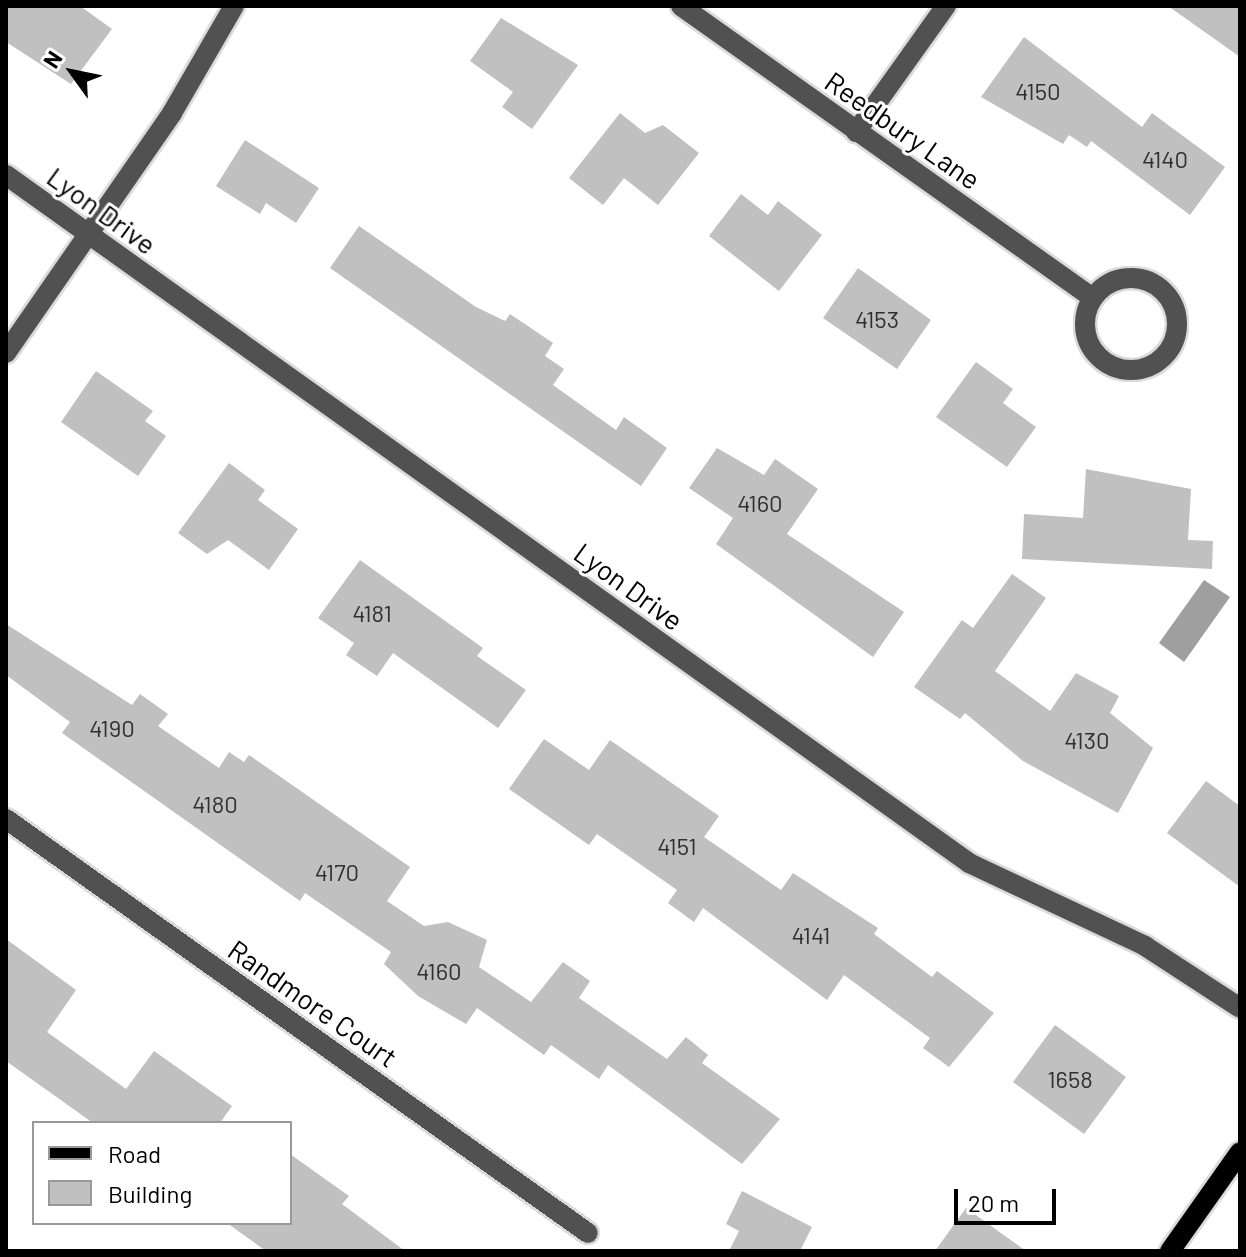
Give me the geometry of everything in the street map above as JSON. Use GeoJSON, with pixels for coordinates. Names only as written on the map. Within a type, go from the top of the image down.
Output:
{"type":"FeatureCollection","features":[{"type":"Feature","properties":{"kind":"main road"},"geometry":{"type":"LineString","coordinates":[[1170,1251],[1240,1152]]}},
{"type":"Feature","properties":{"kind":"street"},"geometry":{"type":"LineString","coordinates":[[6,353],[89,235],[234,6]]}},
{"type":"Feature","properties":{"kind":"street","name":"Reedbury Lane"},"geometry":{"type":"LineString","coordinates":[[681,6],[1093,298]]}},
{"type":"Feature","properties":{"kind":"street"},"geometry":{"type":"LineString","coordinates":[[856,132],[946,6]]}},
{"type":"Feature","properties":{"kind":"street","name":"Lyon Drive"},"geometry":{"type":"LineString","coordinates":[[6,175],[969,863],[1145,946],[1240,1008]]}},
{"type":"Feature","properties":{"kind":"street"},"geometry":{"type":"LineString","coordinates":[[1119,279],[1160,287],[1177,314],[1173,346],[1133,370],[1103,360],[1086,336],[1093,298],[1119,279]]}},
{"type":"Feature","properties":{"kind":"street","name":"Randmore Court"},"geometry":{"type":"LineString","coordinates":[[6,819],[588,1233]]}},
{"type":"Feature","properties":{"kind":"shaded area"},"geometry":{"type":"Polygon","coordinates":[[[1204,580],[1230,597],[1184,662],[1159,643],[1204,580]]]}},
{"type":"Feature","properties":{"kind":"building"},"geometry":{"type":"Polygon","coordinates":[[[6,6],[80,6],[112,29],[71,84],[6,42],[6,6]]]}},
{"type":"Feature","properties":{"kind":"building"},"geometry":{"type":"Polygon","coordinates":[[[1168,6],[1240,6],[1240,57],[1168,6]]]}},
{"type":"Feature","properties":{"kind":"building"},"geometry":{"type":"Polygon","coordinates":[[[501,18],[578,65],[532,129],[502,107],[513,92],[470,61],[501,18]]]}},
{"type":"Feature","properties":{"kind":"building"},"geometry":{"type":"Polygon","coordinates":[[[1024,37],[1142,127],[1152,113],[1225,167],[1190,215],[1091,141],[1087,147],[1069,135],[1063,144],[981,97],[1024,37]]]}},
{"type":"Feature","properties":{"kind":"building"},"geometry":{"type":"Polygon","coordinates":[[[620,113],[645,133],[663,125],[699,153],[658,205],[624,178],[603,205],[569,178],[620,113]]]}},
{"type":"Feature","properties":{"kind":"building"},"geometry":{"type":"Polygon","coordinates":[[[245,140],[319,188],[296,223],[266,203],[260,214],[216,186],[245,140]]]}},
{"type":"Feature","properties":{"kind":"building"},"geometry":{"type":"Polygon","coordinates":[[[741,194],[768,215],[778,201],[822,235],[779,291],[709,236],[741,194]]]}},
{"type":"Feature","properties":{"kind":"building"},"geometry":{"type":"Polygon","coordinates":[[[359,226],[476,307],[505,321],[510,314],[553,343],[545,356],[564,369],[553,385],[616,430],[624,417],[667,448],[641,486],[330,268],[359,226]]]}},
{"type":"Feature","properties":{"kind":"building"},"geometry":{"type":"Polygon","coordinates":[[[858,268],[931,320],[897,369],[823,318],[858,268]]]}},
{"type":"Feature","properties":{"kind":"building"},"geometry":{"type":"Polygon","coordinates":[[[976,362],[1013,389],[1003,403],[1036,427],[1007,467],[936,417],[976,362]]]}},
{"type":"Feature","properties":{"kind":"building"},"geometry":{"type":"Polygon","coordinates":[[[96,371],[153,411],[145,421],[166,436],[138,476],[61,422],[96,371]]]}},
{"type":"Feature","properties":{"kind":"building"},"geometry":{"type":"Polygon","coordinates":[[[717,448],[764,475],[775,459],[818,489],[787,534],[904,612],[873,657],[716,544],[733,518],[689,488],[717,448]]]}},
{"type":"Feature","properties":{"kind":"building"},"geometry":{"type":"Polygon","coordinates":[[[229,463],[265,490],[258,500],[298,529],[269,570],[228,540],[207,554],[178,533],[229,463]]]}},
{"type":"Feature","properties":{"kind":"building"},"geometry":{"type":"Polygon","coordinates":[[[1086,469],[1191,489],[1188,540],[1213,541],[1212,569],[1022,559],[1024,514],[1083,518],[1086,469]]]}},
{"type":"Feature","properties":{"kind":"building"},"geometry":{"type":"Polygon","coordinates":[[[360,560],[483,648],[477,656],[526,690],[498,728],[393,653],[377,676],[346,655],[354,643],[318,618],[360,560]]]}},
{"type":"Feature","properties":{"kind":"building"},"geometry":{"type":"Polygon","coordinates":[[[1012,574],[1046,598],[995,671],[1050,711],[1076,673],[1119,696],[1110,713],[1153,748],[1118,813],[1023,761],[965,713],[960,719],[914,687],[962,620],[973,628],[1012,574]]]}},
{"type":"Feature","properties":{"kind":"building"},"geometry":{"type":"Polygon","coordinates":[[[6,624],[132,705],[140,694],[168,714],[158,726],[219,768],[229,752],[244,762],[249,755],[410,867],[387,901],[424,926],[448,922],[487,940],[479,967],[531,1002],[563,962],[590,981],[579,998],[667,1059],[686,1037],[708,1055],[702,1063],[780,1119],[742,1164],[608,1065],[599,1079],[551,1045],[544,1055],[477,1008],[466,1024],[418,996],[384,964],[391,952],[305,893],[300,901],[62,733],[70,722],[6,675],[6,624]]]}},
{"type":"Feature","properties":{"kind":"building"},"geometry":{"type":"Polygon","coordinates":[[[544,739],[589,770],[610,740],[719,816],[704,837],[781,890],[793,873],[878,928],[874,934],[932,977],[937,971],[994,1013],[949,1067],[923,1048],[930,1038],[844,975],[827,1000],[703,908],[694,922],[668,903],[677,890],[597,834],[589,845],[509,789],[544,739]]]}},
{"type":"Feature","properties":{"kind":"building"},"geometry":{"type":"Polygon","coordinates":[[[1206,781],[1240,806],[1240,887],[1167,833],[1206,781]]]}},
{"type":"Feature","properties":{"kind":"building"},"geometry":{"type":"Polygon","coordinates":[[[6,939],[76,990],[47,1032],[126,1089],[154,1051],[232,1106],[221,1121],[90,1121],[6,1061],[6,939]]]}},
{"type":"Feature","properties":{"kind":"building"},"geometry":{"type":"Polygon","coordinates":[[[1055,1025],[1126,1077],[1084,1134],[1013,1082],[1055,1025]]]}},
{"type":"Feature","properties":{"kind":"building"},"geometry":{"type":"Polygon","coordinates":[[[292,1155],[349,1196],[342,1204],[405,1251],[266,1251],[230,1225],[292,1225],[292,1155]]]}},
{"type":"Feature","properties":{"kind":"building"},"geometry":{"type":"Polygon","coordinates":[[[742,1191],[812,1227],[800,1251],[729,1251],[739,1231],[726,1224],[742,1191]]]}},
{"type":"Feature","properties":{"kind":"building"},"geometry":{"type":"Polygon","coordinates":[[[966,1208],[1026,1251],[935,1251],[966,1208]]]}}]}
